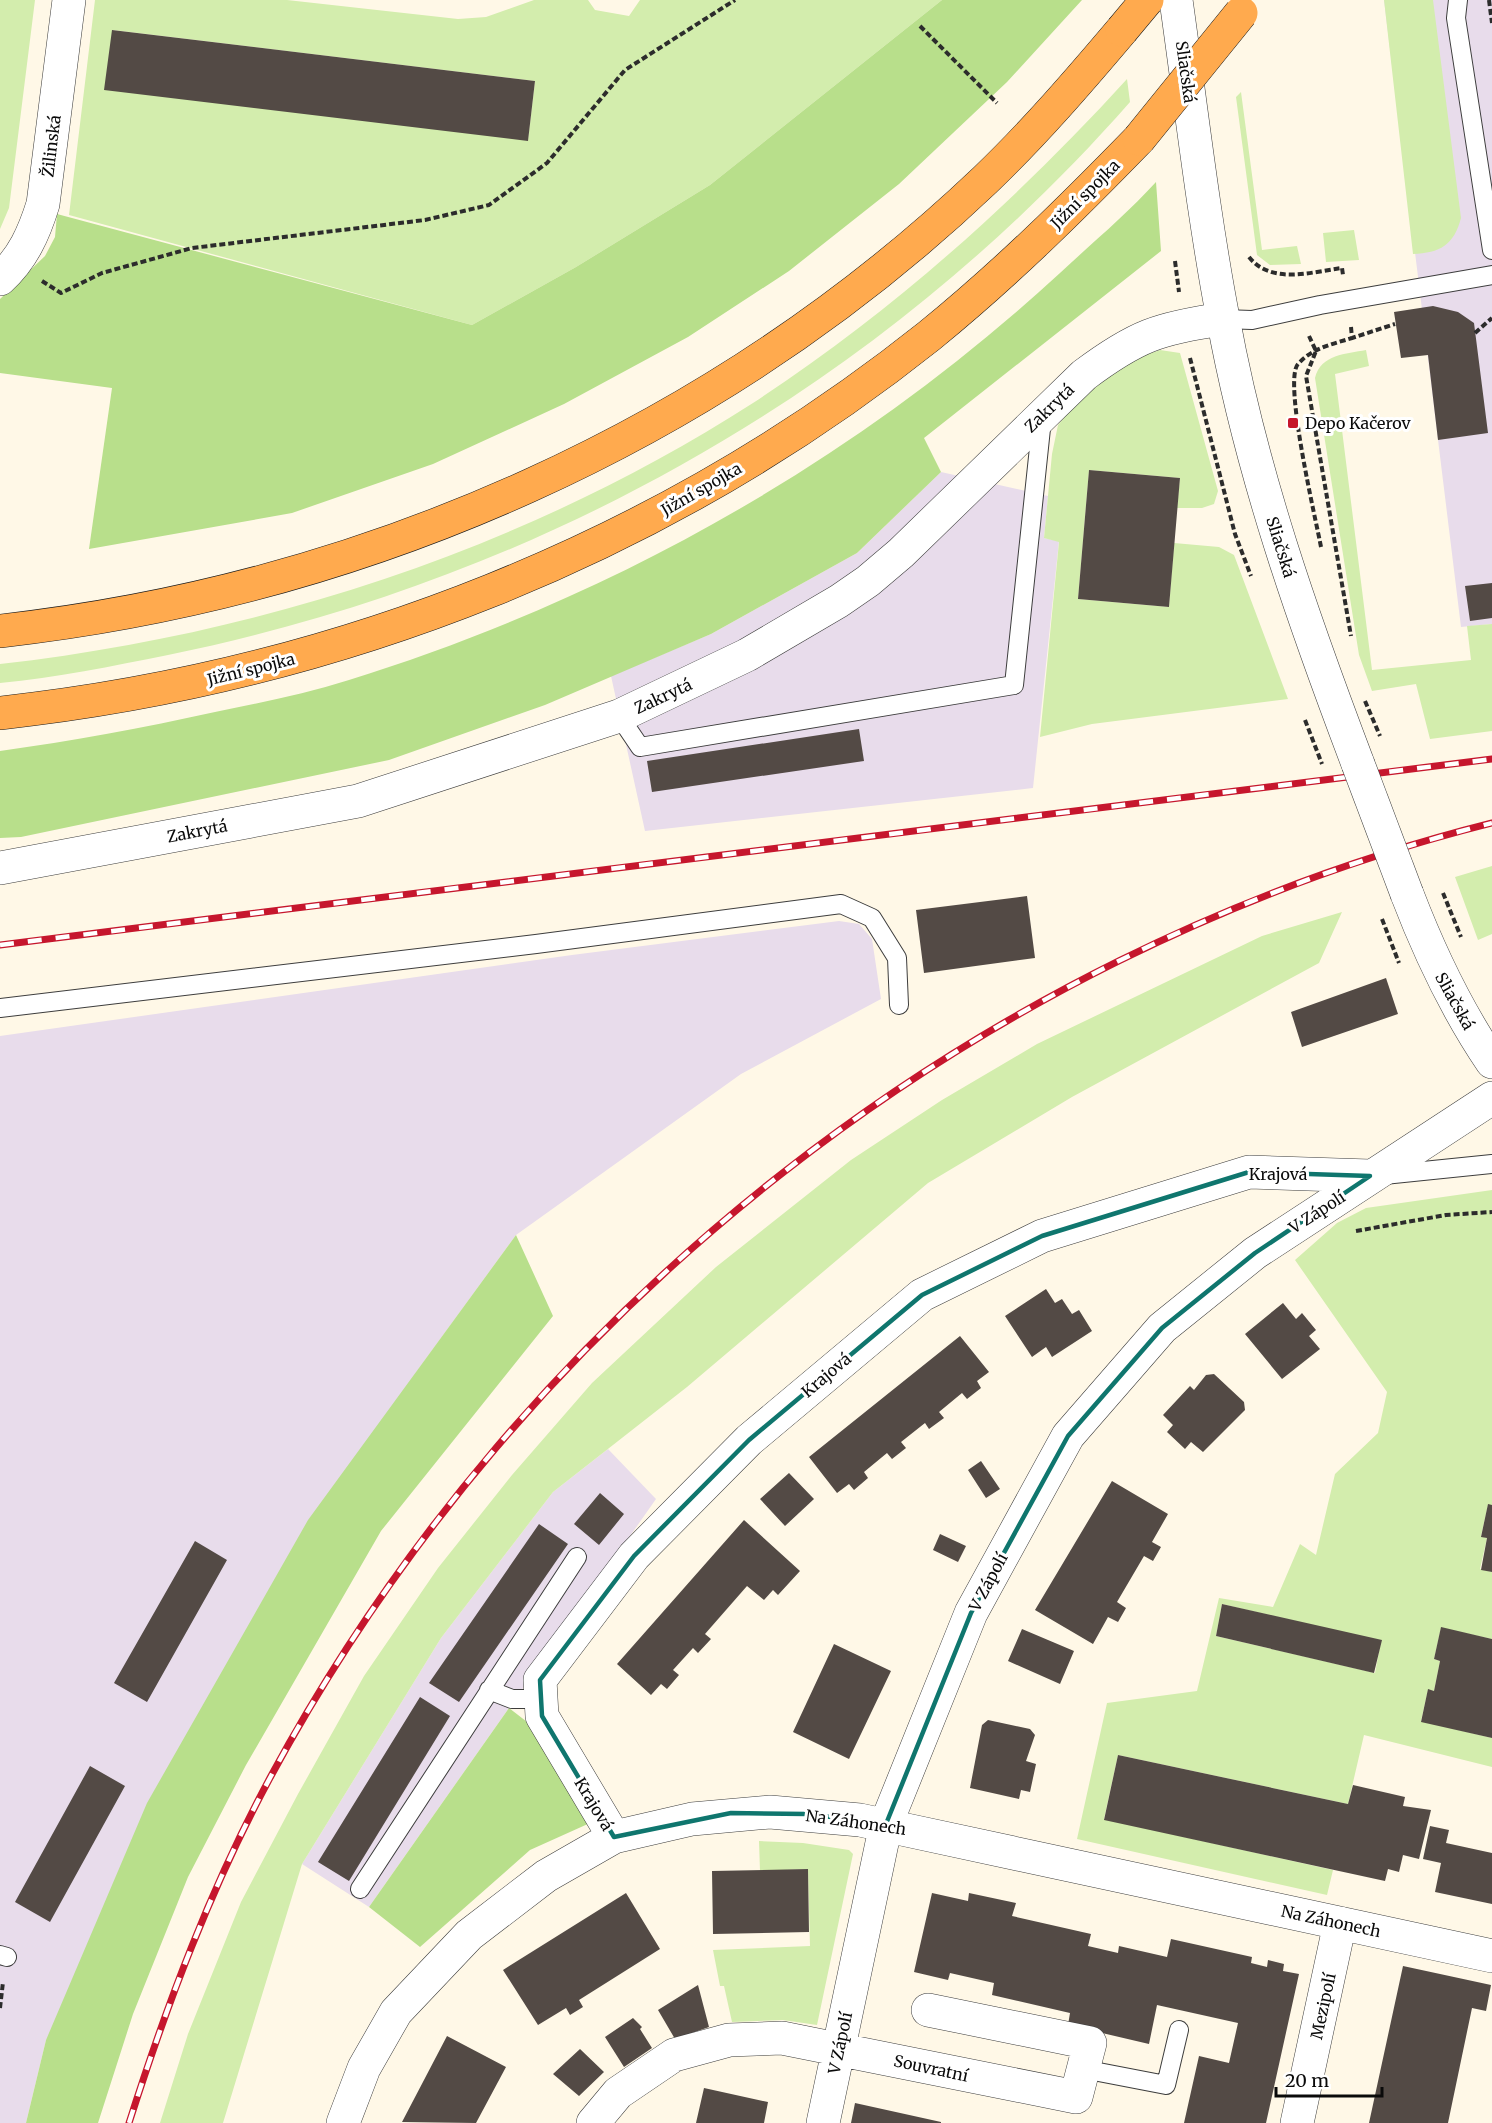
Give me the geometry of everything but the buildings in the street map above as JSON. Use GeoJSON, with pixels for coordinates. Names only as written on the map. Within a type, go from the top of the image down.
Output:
{"type":"FeatureCollection","features":[{"type":"Feature","properties":{"kind":"highway"},"geometry":{"type":"LineString","coordinates":[[0,631],[96,618],[190,600],[350,557],[461,516],[543,481],[623,441],[700,396],[775,348],[848,296],[918,240],[984,181],[1047,118],[1147,0]]}},
{"type":"Feature","properties":{"kind":"highway","name":"Jižní spojka"},"geometry":{"type":"LineString","coordinates":[[0,713],[163,690],[259,668],[354,641],[447,609],[538,572],[621,533],[701,490],[780,443],[855,391],[928,336],[998,278],[1065,215],[1139,139],[1246,6]]}},
{"type":"Feature","properties":{"kind":"street","name":"Žilinská"},"geometry":{"type":"LineString","coordinates":[[8,272],[34,233],[44,204],[69,0]]}},
{"type":"Feature","properties":{"kind":"street","name":"Sliačská"},"geometry":{"type":"LineString","coordinates":[[1176,0],[1223,319],[1256,460],[1279,544],[1337,709],[1428,951],[1460,1015],[1492,1062]]}},
{"type":"Feature","properties":{"kind":"street","name":"Zakrytá"},"geometry":{"type":"LineString","coordinates":[[0,868],[358,801],[619,716],[747,656],[868,581],[901,553],[1084,375],[1134,340],[1183,325],[1223,319]]}},
{"type":"Feature","properties":{"kind":"street","name":"V Zápolí"},"geometry":{"type":"LineString","coordinates":[[823,2123],[886,1824],[971,1613],[1068,1436],[1162,1328],[1255,1253],[1492,1098]]}},
{"type":"Feature","properties":{"kind":"street","name":"Krajová"},"geometry":{"type":"LineString","coordinates":[[614,1837],[542,1716],[540,1680],[634,1556],[749,1440],[922,1295],[1041,1236],[1249,1172],[1371,1176]]}},
{"type":"Feature","properties":{"kind":"street","name":"Na Záhonech"},"geometry":{"type":"LineString","coordinates":[[343,2123],[364,2068],[396,2012],[469,1935],[546,1876],[614,1837],[648,1827],[731,1813],[807,1814],[886,1824],[1492,1956]]}},
{"type":"Feature","properties":{"kind":"street","name":"Mezipolí"},"geometry":{"type":"LineString","coordinates":[[1297,2123],[1340,1923]]}},
{"type":"Feature","properties":{"kind":"street","name":"Souvratní"},"geometry":{"type":"LineString","coordinates":[[593,2123],[618,2093],[674,2055],[729,2040],[782,2038],[1076,2097],[1090,2043],[928,2010]]}},
{"type":"Feature","properties":{"kind":"lane"},"geometry":{"type":"LineString","coordinates":[[1458,0],[1456,18],[1492,250]]}},
{"type":"Feature","properties":{"kind":"lane"},"geometry":{"type":"LineString","coordinates":[[1223,319],[1252,320],[1320,305],[1492,275]]}},
{"type":"Feature","properties":{"kind":"lane"},"geometry":{"type":"LineString","coordinates":[[619,716],[640,747],[1014,685],[1043,414]]}},
{"type":"Feature","properties":{"kind":"lane"},"geometry":{"type":"LineString","coordinates":[[0,1008],[536,945],[841,903],[872,918],[897,958],[899,1005]]}},
{"type":"Feature","properties":{"kind":"lane","name":"V Zápolí"},"geometry":{"type":"LineString","coordinates":[[1371,1176],[1492,1164]]}},
{"type":"Feature","properties":{"kind":"lane"},"geometry":{"type":"LineString","coordinates":[[360,1889],[577,1557]]}},
{"type":"Feature","properties":{"kind":"lane"},"geometry":{"type":"LineString","coordinates":[[489,1690],[512,1699],[541,1699]]}},
{"type":"Feature","properties":{"kind":"lane"},"geometry":{"type":"LineString","coordinates":[[1083,2069],[1166,2085],[1179,2030]]}},
{"type":"Feature","properties":{"kind":"path"},"geometry":{"type":"LineString","coordinates":[[8,272],[61,293],[102,273],[192,248],[425,220],[489,205],[547,163],[625,70],[735,0]]}},
{"type":"Feature","properties":{"kind":"path"},"geometry":{"type":"LineString","coordinates":[[1489,0],[1492,23]]}},
{"type":"Feature","properties":{"kind":"path"},"geometry":{"type":"LineString","coordinates":[[920,26],[998,103]]}},
{"type":"Feature","properties":{"kind":"path"},"geometry":{"type":"LineString","coordinates":[[1475,333],[1492,318]]}},
{"type":"Feature","properties":{"kind":"path"},"geometry":{"type":"LineString","coordinates":[[1321,548],[1297,419],[1294,372],[1297,365],[1316,351],[1352,338]]}},
{"type":"Feature","properties":{"kind":"path"},"geometry":{"type":"LineString","coordinates":[[1316,351],[1306,376],[1348,622]]}},
{"type":"Feature","properties":{"kind":"path"},"geometry":{"type":"LineString","coordinates":[[1351,1232],[1446,1215],[1492,1212]]}},
{"type":"Feature","properties":{"kind":"highlighted area"},"geometry":{"type":"Polygon","coordinates":[[[1249,1172],[1370,1176],[1255,1253],[1162,1328],[1068,1436],[971,1613],[886,1824],[807,1814],[731,1813],[614,1837],[542,1716],[540,1680],[634,1556],[749,1440],[922,1295],[1042,1236],[1249,1172]]]}},
{"type":"Feature","properties":{"kind":"shaded area","name":"Depo Kačerov"},"geometry":{"type":"Polygon","coordinates":[[[1384,0],[1492,0],[1492,624],[1461,627],[1384,0]]]}},
{"type":"Feature","properties":{"kind":"shaded area"},"geometry":{"type":"Polygon","coordinates":[[[941,472],[1048,496],[1044,538],[1059,541],[1033,788],[645,831],[611,676],[711,634],[857,553],[941,472]]]}},
{"type":"Feature","properties":{"kind":"shaded area"},"geometry":{"type":"Polygon","coordinates":[[[839,921],[859,924],[872,939],[881,999],[741,1074],[516,1235],[417,1371],[46,2040],[26,2123],[0,2123],[0,1036],[572,955],[839,921]]]}},
{"type":"Feature","properties":{"kind":"shaded area"},"geometry":{"type":"Polygon","coordinates":[[[608,1449],[656,1499],[369,1907],[302,1864],[441,1638],[553,1492],[608,1449]]]}},
{"type":"Feature","properties":{"kind":"green space"},"geometry":{"type":"Polygon","coordinates":[[[0,0],[35,0],[9,208],[0,229],[0,0]]]}},
{"type":"Feature","properties":{"kind":"green space"},"geometry":{"type":"Polygon","coordinates":[[[95,0],[287,0],[458,19],[486,17],[534,0],[588,0],[595,10],[629,16],[640,0],[942,0],[710,185],[576,267],[472,325],[69,215],[95,0]],[[113,30],[105,89],[528,140],[535,81],[113,30]]]}},
{"type":"Feature","properties":{"kind":"green space"},"geometry":{"type":"Polygon","coordinates":[[[942,0],[1082,0],[1007,82],[899,184],[789,271],[688,337],[564,404],[433,464],[292,513],[89,549],[112,388],[0,373],[0,299],[45,256],[55,237],[57,214],[472,325],[576,267],[710,185],[942,0]]]}},
{"type":"Feature","properties":{"kind":"green space"},"geometry":{"type":"Polygon","coordinates":[[[1384,0],[1433,0],[1461,218],[1450,241],[1431,252],[1413,254],[1384,0]]]}},
{"type":"Feature","properties":{"kind":"green space"},"geometry":{"type":"Polygon","coordinates":[[[1127,79],[1130,102],[1032,205],[926,299],[813,383],[694,458],[570,522],[440,577],[306,621],[168,655],[63,675],[0,683],[0,664],[99,650],[197,631],[295,606],[391,577],[485,541],[578,501],[667,455],[753,403],[804,368],[903,293],[997,211],[1127,79]]]}},
{"type":"Feature","properties":{"kind":"green space"},"geometry":{"type":"Polygon","coordinates":[[[1241,92],[1262,250],[1297,246],[1301,264],[1270,265],[1257,255],[1236,97],[1241,92]]]}},
{"type":"Feature","properties":{"kind":"green space"},"geometry":{"type":"Polygon","coordinates":[[[1156,182],[1161,251],[924,438],[941,472],[857,553],[711,634],[545,705],[389,760],[21,837],[0,838],[0,751],[161,723],[282,698],[349,680],[447,647],[543,608],[636,564],[727,516],[815,462],[900,404],[982,341],[1109,229],[1156,182]]]}},
{"type":"Feature","properties":{"kind":"green space"},"geometry":{"type":"Polygon","coordinates":[[[1354,230],[1359,260],[1326,262],[1323,233],[1354,230]]]}},
{"type":"Feature","properties":{"kind":"green space"},"geometry":{"type":"Polygon","coordinates":[[[1160,350],[1180,353],[1218,491],[1214,504],[1202,508],[1177,508],[1180,478],[1089,470],[1078,599],[1169,607],[1174,543],[1219,547],[1234,555],[1288,699],[1092,724],[1040,737],[1059,542],[1044,538],[1052,454],[1058,425],[1077,402],[1130,360],[1160,350]]]}},
{"type":"Feature","properties":{"kind":"green space"},"geometry":{"type":"Polygon","coordinates":[[[1366,350],[1369,366],[1335,374],[1372,670],[1471,660],[1467,626],[1492,624],[1492,731],[1430,739],[1416,684],[1372,691],[1359,655],[1315,378],[1323,364],[1335,356],[1366,350]]]}},
{"type":"Feature","properties":{"kind":"green space"},"geometry":{"type":"Polygon","coordinates":[[[1492,866],[1492,934],[1478,940],[1455,877],[1492,866]]]}},
{"type":"Feature","properties":{"kind":"green space"},"geometry":{"type":"Polygon","coordinates":[[[1342,912],[1319,963],[1072,1097],[928,1183],[687,1387],[553,1492],[441,1638],[302,1864],[223,2123],[160,2123],[188,2034],[241,1902],[364,1676],[438,1568],[512,1475],[592,1383],[716,1267],[851,1160],[942,1100],[1037,1044],[1262,936],[1342,912]]]}},
{"type":"Feature","properties":{"kind":"green space"},"geometry":{"type":"Polygon","coordinates":[[[1492,1190],[1492,1505],[1488,1505],[1481,1536],[1487,1538],[1480,1569],[1492,1572],[1492,1639],[1441,1628],[1434,1659],[1440,1661],[1434,1691],[1428,1690],[1421,1721],[1492,1738],[1492,1767],[1364,1735],[1348,1804],[1118,1755],[1104,1819],[1333,1870],[1327,1895],[1077,1839],[1107,1703],[1197,1691],[1219,1598],[1273,1607],[1300,1544],[1316,1555],[1335,1474],[1378,1433],[1387,1392],[1295,1260],[1337,1223],[1366,1208],[1492,1190]],[[1222,1604],[1216,1636],[1375,1673],[1381,1641],[1222,1604]]]}},
{"type":"Feature","properties":{"kind":"green space"},"geometry":{"type":"Polygon","coordinates":[[[516,1235],[553,1316],[381,1531],[246,1765],[188,1877],[133,2014],[98,2123],[26,2123],[46,2040],[147,1803],[308,1520],[516,1235]]]}},
{"type":"Feature","properties":{"kind":"green space"},"geometry":{"type":"Polygon","coordinates":[[[509,1708],[531,1725],[590,1823],[530,1850],[420,1947],[369,1907],[509,1708]]]}},
{"type":"Feature","properties":{"kind":"green space"},"geometry":{"type":"Polygon","coordinates":[[[759,1841],[803,1843],[849,1850],[853,1854],[817,2025],[783,2020],[732,2022],[724,1986],[720,1986],[713,1950],[810,1946],[808,1869],[760,1871],[759,1841]]]}},
{"type":"Feature","properties":{"kind":"railway"},"geometry":{"type":"LineString","coordinates":[[0,945],[1492,759]]}},
{"type":"Feature","properties":{"kind":"railway"},"geometry":{"type":"LineString","coordinates":[[129,2123],[175,1990],[229,1860],[271,1776],[375,1606],[496,1448],[632,1303],[783,1173],[946,1058],[1119,961],[1302,882],[1492,823]]}},
{"type":"Feature","properties":{"kind":"place","name":"Depo Kačerov"},"geometry":{"type":"Point","coordinates":[1293,423]}}]}
